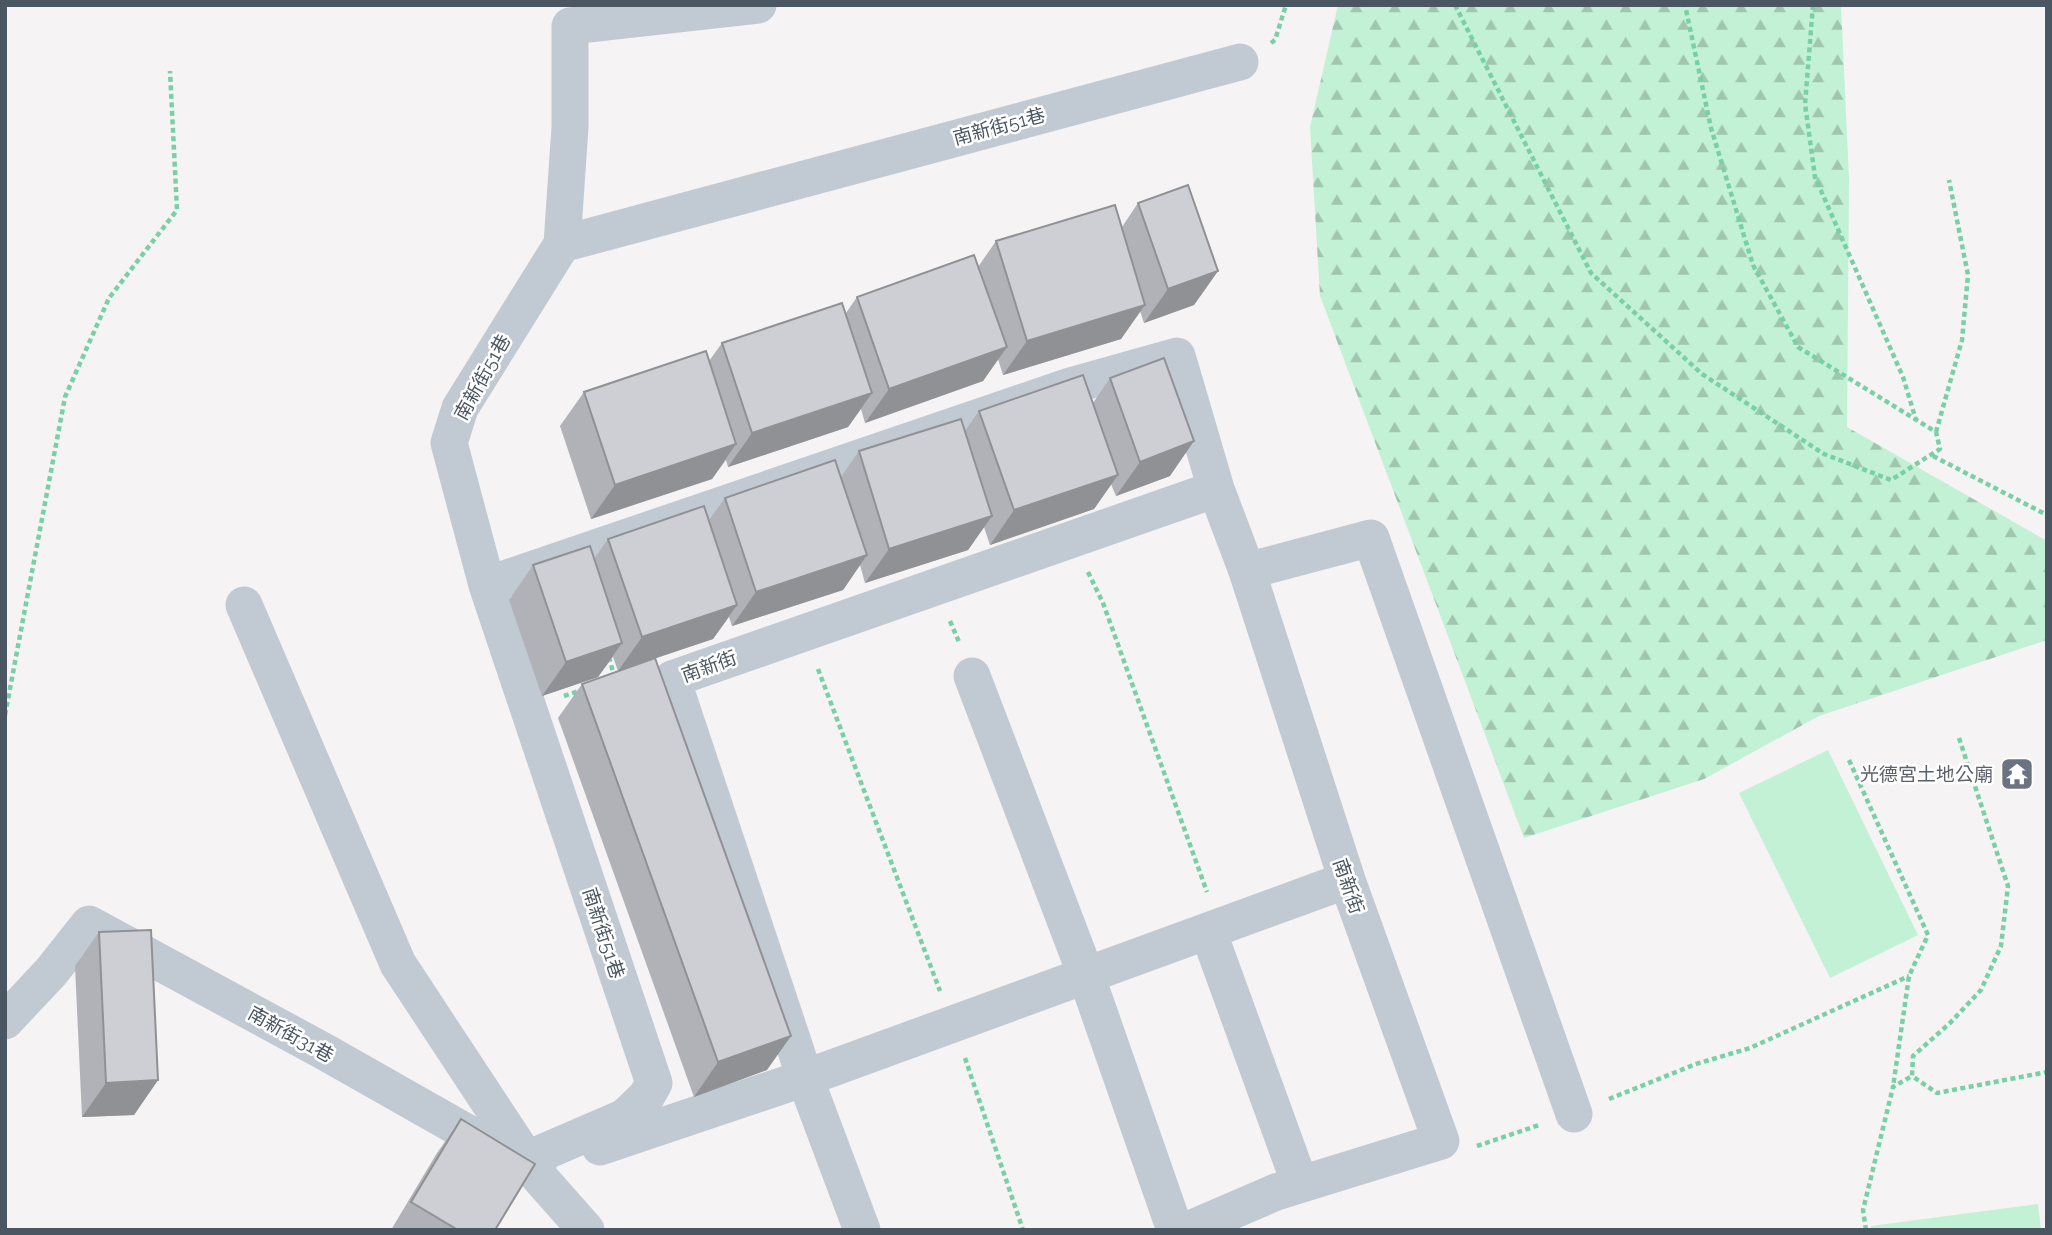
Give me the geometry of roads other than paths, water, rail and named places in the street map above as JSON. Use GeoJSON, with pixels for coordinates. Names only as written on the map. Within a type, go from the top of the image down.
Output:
{"type":"FeatureCollection","features":[{"type":"Feature","properties":{"kind":"street"},"geometry":{"type":"LineString","coordinates":[[562,244],[569,127],[570,26],[707,8],[758,5]]}},
{"type":"Feature","properties":{"kind":"street","name":"南新街51巷"},"geometry":{"type":"LineString","coordinates":[[533,1170],[544,1152],[625,1117],[646,1097],[654,1083],[487,585],[449,443],[460,408],[562,244],[1240,62]]}},
{"type":"Feature","properties":{"kind":"street","name":"南新街"},"geometry":{"type":"LineString","coordinates":[[487,585],[1070,387],[1177,356],[1216,489],[1247,571],[1347,880],[1441,1140],[1300,1184]]}},
{"type":"Feature","properties":{"kind":"street","name":"南新街"},"geometry":{"type":"LineString","coordinates":[[862,1230],[805,1078],[672,679],[1216,489]]}},
{"type":"Feature","properties":{"kind":"street"},"geometry":{"type":"LineString","coordinates":[[1247,571],[1371,538],[1574,1114]]}},
{"type":"Feature","properties":{"kind":"street"},"geometry":{"type":"LineString","coordinates":[[244,605],[398,964],[533,1170],[805,1078],[1347,880]]}},
{"type":"Feature","properties":{"kind":"street"},"geometry":{"type":"LineString","coordinates":[[972,676],[1086,975],[1175,1230]]}},
{"type":"Feature","properties":{"kind":"street","name":"南新街31巷"},"geometry":{"type":"LineString","coordinates":[[5,1021],[51,972],[89,924],[325,1052],[533,1170],[586,1230]]}},
{"type":"Feature","properties":{"kind":"street"},"geometry":{"type":"LineString","coordinates":[[1188,1230],[1300,1184],[1208,931]]}},
{"type":"Feature","properties":{"kind":"place","name":"光德宮土地公廟"},"geometry":{"type":"Point","coordinates":[2017,774]}}]}
